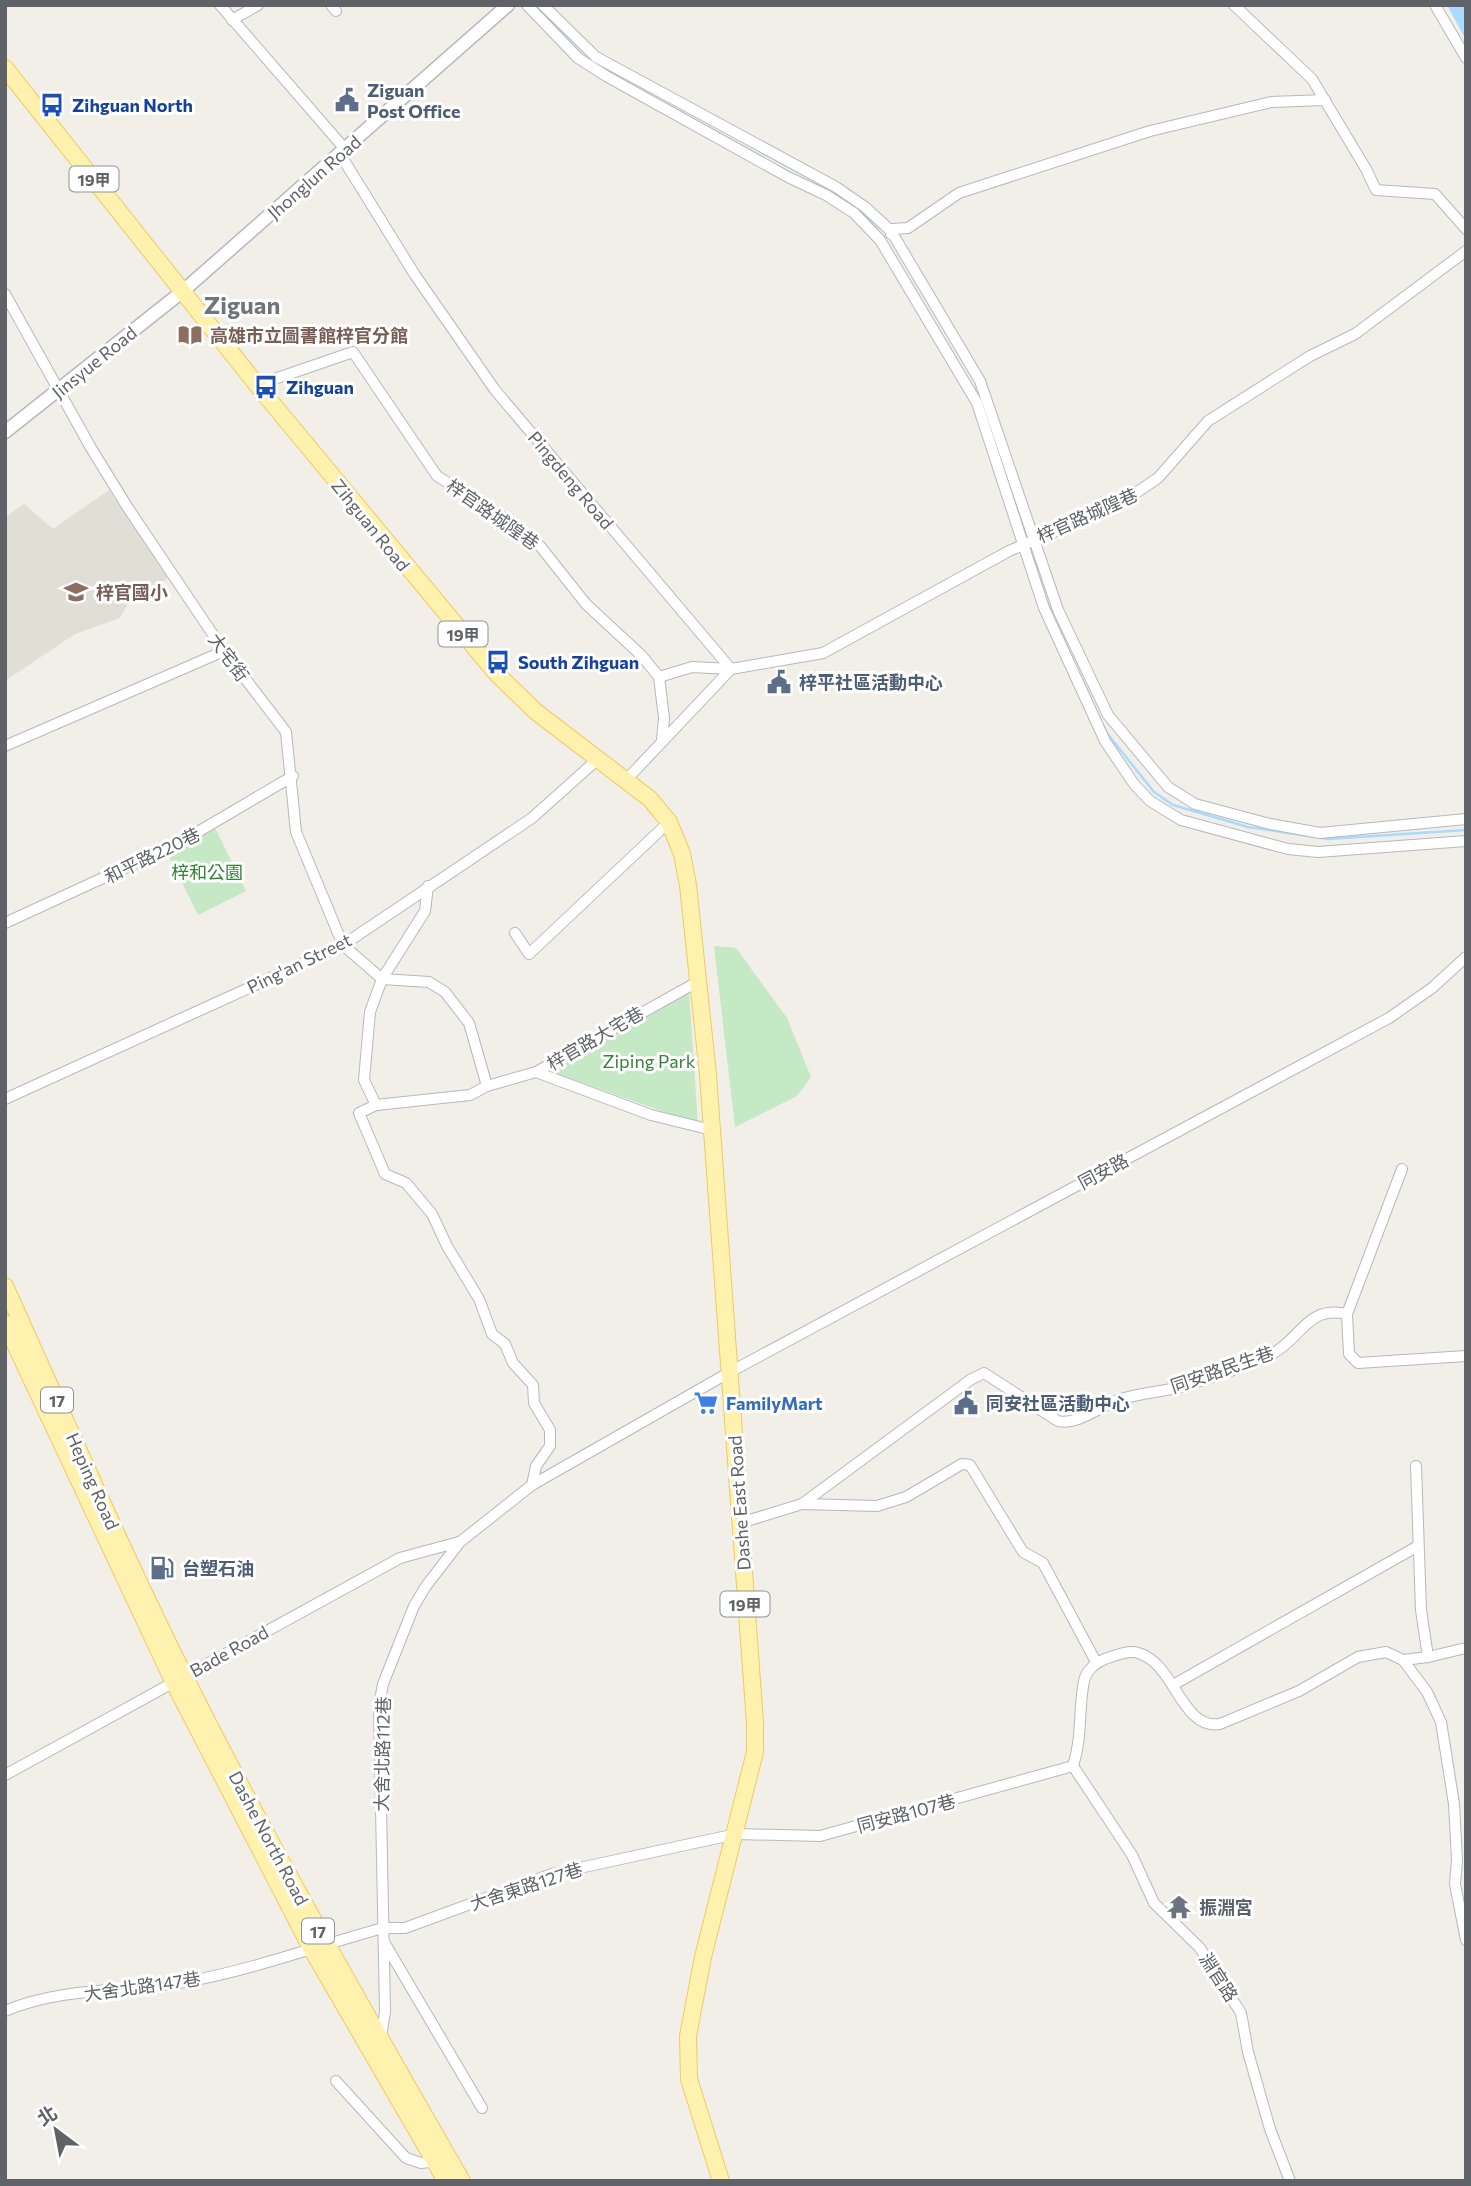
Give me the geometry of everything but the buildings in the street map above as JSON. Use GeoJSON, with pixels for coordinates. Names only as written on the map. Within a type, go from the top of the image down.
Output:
{"type":"FeatureCollection","features":[{"type":"Feature","properties":{"kind":"main road","name":"Zihguan Road"},"geometry":{"type":"LineString","coordinates":[[5,68],[257,385],[511,690],[627,779],[650,799],[669,822],[685,868],[699,981]]}},
{"type":"Feature","properties":{"kind":"main road","name":"Dashe East Road"},"geometry":{"type":"LineString","coordinates":[[699,981],[755,1737],[736,1834],[703,1957],[688,2052],[689,2079],[721,2181]]}},
{"type":"Feature","properties":{"kind":"main road","name":"Heping Road"},"geometry":{"type":"LineString","coordinates":[[5,1286],[50,1403],[178,1678]]}},
{"type":"Feature","properties":{"kind":"main road","name":"Heping Road"},"geometry":{"type":"LineString","coordinates":[[5,1323],[50,1403]]}},
{"type":"Feature","properties":{"kind":"main road","name":"Dashe North Road"},"geometry":{"type":"LineString","coordinates":[[178,1678],[318,1946],[442,2160],[462,2181]]}},
{"type":"Feature","properties":{"kind":"main road","name":"Dashe North Road"},"geometry":{"type":"LineString","coordinates":[[442,2160],[446,2181]]}},
{"type":"Feature","properties":{"kind":"street","name":"Pingdeng Road"},"geometry":{"type":"LineString","coordinates":[[220,5],[343,152],[415,275],[495,390],[731,669]]}},
{"type":"Feature","properties":{"kind":"street"},"geometry":{"type":"LineString","coordinates":[[232,20],[258,5]]}},
{"type":"Feature","properties":{"kind":"street","name":"Jhonglun Road"},"geometry":{"type":"LineString","coordinates":[[183,291],[508,5]]}},
{"type":"Feature","properties":{"kind":"street"},"geometry":{"type":"LineString","coordinates":[[527,5],[578,58],[606,76],[689,113]]}},
{"type":"Feature","properties":{"kind":"street"},"geometry":{"type":"LineString","coordinates":[[543,5],[596,57],[788,177],[827,195],[887,237],[974,384],[1035,539],[1058,610],[1104,707],[1154,772],[1180,796],[1195,804],[1270,824],[1320,833],[1466,819]]}},
{"type":"Feature","properties":{"kind":"street"},"geometry":{"type":"LineString","coordinates":[[1234,5],[1312,79],[1376,190],[1435,194],[1466,229]]}},
{"type":"Feature","properties":{"kind":"street"},"geometry":{"type":"LineString","coordinates":[[1435,5],[1466,58]]}},
{"type":"Feature","properties":{"kind":"street"},"geometry":{"type":"LineString","coordinates":[[887,237],[908,228],[959,193],[1084,151],[1271,102],[1325,100]]}},
{"type":"Feature","properties":{"kind":"street"},"geometry":{"type":"LineString","coordinates":[[887,237],[974,384],[977,403],[1044,608],[1105,741],[1134,784],[1170,815],[1265,844],[1318,852],[1466,841]]}},
{"type":"Feature","properties":{"kind":"street","name":"梓官路城隍巷"},"geometry":{"type":"LineString","coordinates":[[257,385],[353,352],[437,476],[497,513],[540,546],[586,604],[642,656],[659,677],[692,667],[731,669],[823,653],[1023,545],[1076,524],[1143,491],[1208,421],[1310,356],[1355,334],[1466,251]]}},
{"type":"Feature","properties":{"kind":"street","name":"Jinsyue Road"},"geometry":{"type":"LineString","coordinates":[[5,432],[183,291]]}},
{"type":"Feature","properties":{"kind":"street","name":"大宅街"},"geometry":{"type":"LineString","coordinates":[[5,293],[103,468],[224,651],[286,732],[292,776],[292,814],[296,832],[307,864],[323,892],[343,945]]}},
{"type":"Feature","properties":{"kind":"street"},"geometry":{"type":"LineString","coordinates":[[5,746],[224,651]]}},
{"type":"Feature","properties":{"kind":"street"},"geometry":{"type":"LineString","coordinates":[[627,779],[731,669]]}},
{"type":"Feature","properties":{"kind":"street"},"geometry":{"type":"LineString","coordinates":[[659,677],[664,718],[662,740]]}},
{"type":"Feature","properties":{"kind":"street","name":"Ping'an Street"},"geometry":{"type":"LineString","coordinates":[[5,1099],[343,945],[532,818],[599,758]]}},
{"type":"Feature","properties":{"kind":"street","name":"和平路220巷"},"geometry":{"type":"LineString","coordinates":[[5,923],[179,843],[292,776]]}},
{"type":"Feature","properties":{"kind":"street"},"geometry":{"type":"LineString","coordinates":[[515,933],[529,954],[669,822]]}},
{"type":"Feature","properties":{"kind":"street"},"geometry":{"type":"LineString","coordinates":[[376,1105],[364,1080],[370,1012],[382,979],[425,911],[428,886]]}},
{"type":"Feature","properties":{"kind":"street"},"geometry":{"type":"LineString","coordinates":[[343,945],[382,979],[429,982],[452,998],[469,1023],[486,1086]]}},
{"type":"Feature","properties":{"kind":"street","name":"同安路"},"geometry":{"type":"LineString","coordinates":[[730,1372],[1389,1018],[1432,988],[1466,957]]}},
{"type":"Feature","properties":{"kind":"street","name":"梓官路大宅巷"},"geometry":{"type":"LineString","coordinates":[[532,1485],[536,1466],[550,1446],[550,1430],[534,1403],[533,1385],[513,1363],[505,1344],[492,1334],[479,1299],[447,1246],[432,1214],[406,1183],[385,1174],[359,1113],[376,1105],[436,1097],[454,1099],[486,1086],[536,1072],[699,981]]}},
{"type":"Feature","properties":{"kind":"street"},"geometry":{"type":"LineString","coordinates":[[536,1072],[651,1115],[712,1130]]}},
{"type":"Feature","properties":{"kind":"street"},"geometry":{"type":"LineString","coordinates":[[1402,1169],[1347,1314],[1351,1360],[1357,1363],[1466,1356]]}},
{"type":"Feature","properties":{"kind":"street","name":"同安路民生巷"},"geometry":{"type":"LineString","coordinates":[[802,1504],[970,1380],[984,1373],[1058,1421],[1069,1422],[1119,1400],[1192,1384],[1260,1359],[1282,1348],[1322,1313],[1347,1314]]}},
{"type":"Feature","properties":{"kind":"street","name":"大舍北路112巷"},"geometry":{"type":"LineString","coordinates":[[375,2043],[385,2012],[379,1705],[383,1684],[414,1606],[460,1542],[532,1485],[730,1372]]}},
{"type":"Feature","properties":{"kind":"street"},"geometry":{"type":"LineString","coordinates":[[740,1523],[802,1504],[877,1506],[906,1497],[962,1464],[970,1465],[1023,1552],[1043,1563],[1096,1662]]}},
{"type":"Feature","properties":{"kind":"street"},"geometry":{"type":"LineString","coordinates":[[1416,1466],[1418,1546],[1428,1657]]}},
{"type":"Feature","properties":{"kind":"street","name":"Bade Road"},"geometry":{"type":"LineString","coordinates":[[5,1775],[400,1558],[460,1542]]}},
{"type":"Feature","properties":{"kind":"street"},"geometry":{"type":"LineString","coordinates":[[1173,1685],[1418,1546]]}},
{"type":"Feature","properties":{"kind":"street"},"geometry":{"type":"LineString","coordinates":[[1403,1660],[1466,1648]]}},
{"type":"Feature","properties":{"kind":"street"},"geometry":{"type":"LineString","coordinates":[[1073,1766],[1081,1740],[1084,1678],[1096,1662],[1123,1653],[1139,1653],[1150,1659],[1173,1685],[1198,1721],[1209,1726],[1220,1724],[1299,1691],[1358,1657],[1386,1652],[1403,1660],[1427,1692],[1441,1722],[1454,1804],[1457,1860],[1455,1884],[1466,1940]]}},
{"type":"Feature","properties":{"kind":"street","name":"同安路107巷"},"geometry":{"type":"LineString","coordinates":[[736,1834],[820,1836],[1073,1766]]}},
{"type":"Feature","properties":{"kind":"street","name":"淵官路"},"geometry":{"type":"LineString","coordinates":[[1073,1766],[1132,1856],[1154,1903],[1200,1948],[1241,2013],[1248,2052],[1270,2129],[1290,2181]]}},
{"type":"Feature","properties":{"kind":"street","name":"大舍東路127巷"},"geometry":{"type":"LineString","coordinates":[[318,1946],[383,1928],[405,1928],[552,1874],[736,1834]]}},
{"type":"Feature","properties":{"kind":"street"},"geometry":{"type":"LineString","coordinates":[[383,1942],[482,2108]]}},
{"type":"Feature","properties":{"kind":"street","name":"大舍北路147巷"},"geometry":{"type":"LineString","coordinates":[[5,2011],[19,2005],[102,1990],[185,1982],[318,1946]]}},
{"type":"Feature","properties":{"kind":"street"},"geometry":{"type":"LineString","coordinates":[[336,2081],[406,2158],[421,2163],[442,2160]]}},
{"type":"Feature","properties":{"kind":"shaded area","name":"梓官國小"},"geometry":{"type":"Polygon","coordinates":[[[109,490],[168,578],[129,602],[120,618],[75,634],[5,681],[5,517],[24,504],[53,529],[109,490]]]}},
{"type":"Feature","properties":{"kind":"green space","name":"梓和公園"},"geometry":{"type":"Polygon","coordinates":[[[215,828],[246,891],[198,915],[167,852],[215,828]]]}},
{"type":"Feature","properties":{"kind":"green space","name":"Ziping Park"},"geometry":{"type":"Polygon","coordinates":[[[714,946],[736,948],[787,1018],[811,1077],[797,1096],[735,1127],[714,946]]]}},
{"type":"Feature","properties":{"kind":"green space","name":"Ziping Park"},"geometry":{"type":"Polygon","coordinates":[[[689,991],[698,1124],[546,1070],[689,991]]]}},
{"type":"Feature","properties":{"kind":"water"},"geometry":{"type":"Polygon","coordinates":[[[1447,5],[1466,5],[1466,40],[1447,5]]]}},
{"type":"Feature","properties":{"kind":"waterway"},"geometry":{"type":"LineString","coordinates":[[547,16],[585,53]]}},
{"type":"Feature","properties":{"kind":"waterway"},"geometry":{"type":"LineString","coordinates":[[592,59],[829,189],[860,209],[883,237]]}},
{"type":"Feature","properties":{"kind":"waterway"},"geometry":{"type":"LineString","coordinates":[[1106,732],[1154,792],[1173,805],[1248,827],[1328,839],[1466,830]]}},
{"type":"Feature","properties":{"kind":"place","name":"Ziguan Post Office"},"geometry":{"type":"Point","coordinates":[347,100]}},
{"type":"Feature","properties":{"kind":"place","name":"Zihguan North"},"geometry":{"type":"Point","coordinates":[52,105]}},
{"type":"Feature","properties":{"kind":"place","name":"高雄市立圖書館梓官分館"},"geometry":{"type":"Point","coordinates":[190,335]}},
{"type":"Feature","properties":{"kind":"place","name":"Zihguan"},"geometry":{"type":"Point","coordinates":[266,387]}},
{"type":"Feature","properties":{"kind":"place","name":"梓官國小"},"geometry":{"type":"Point","coordinates":[76,592]}},
{"type":"Feature","properties":{"kind":"place","name":"South Zihguan"},"geometry":{"type":"Point","coordinates":[498,662]}},
{"type":"Feature","properties":{"kind":"place","name":"梓平社區活動中心"},"geometry":{"type":"Point","coordinates":[779,682]}},
{"type":"Feature","properties":{"kind":"place","name":"FamilyMart"},"geometry":{"type":"Point","coordinates":[706,1403]}},
{"type":"Feature","properties":{"kind":"place","name":"同安社區活動中心"},"geometry":{"type":"Point","coordinates":[966,1403]}},
{"type":"Feature","properties":{"kind":"place","name":"台塑石油"},"geometry":{"type":"Point","coordinates":[162,1568]}},
{"type":"Feature","properties":{"kind":"place","name":"振淵宮"},"geometry":{"type":"Point","coordinates":[1179,1907]}},
{"type":"Feature","properties":{"kind":"district","name":"Ziguan"},"geometry":{"type":"Point","coordinates":[242,304]}}]}
